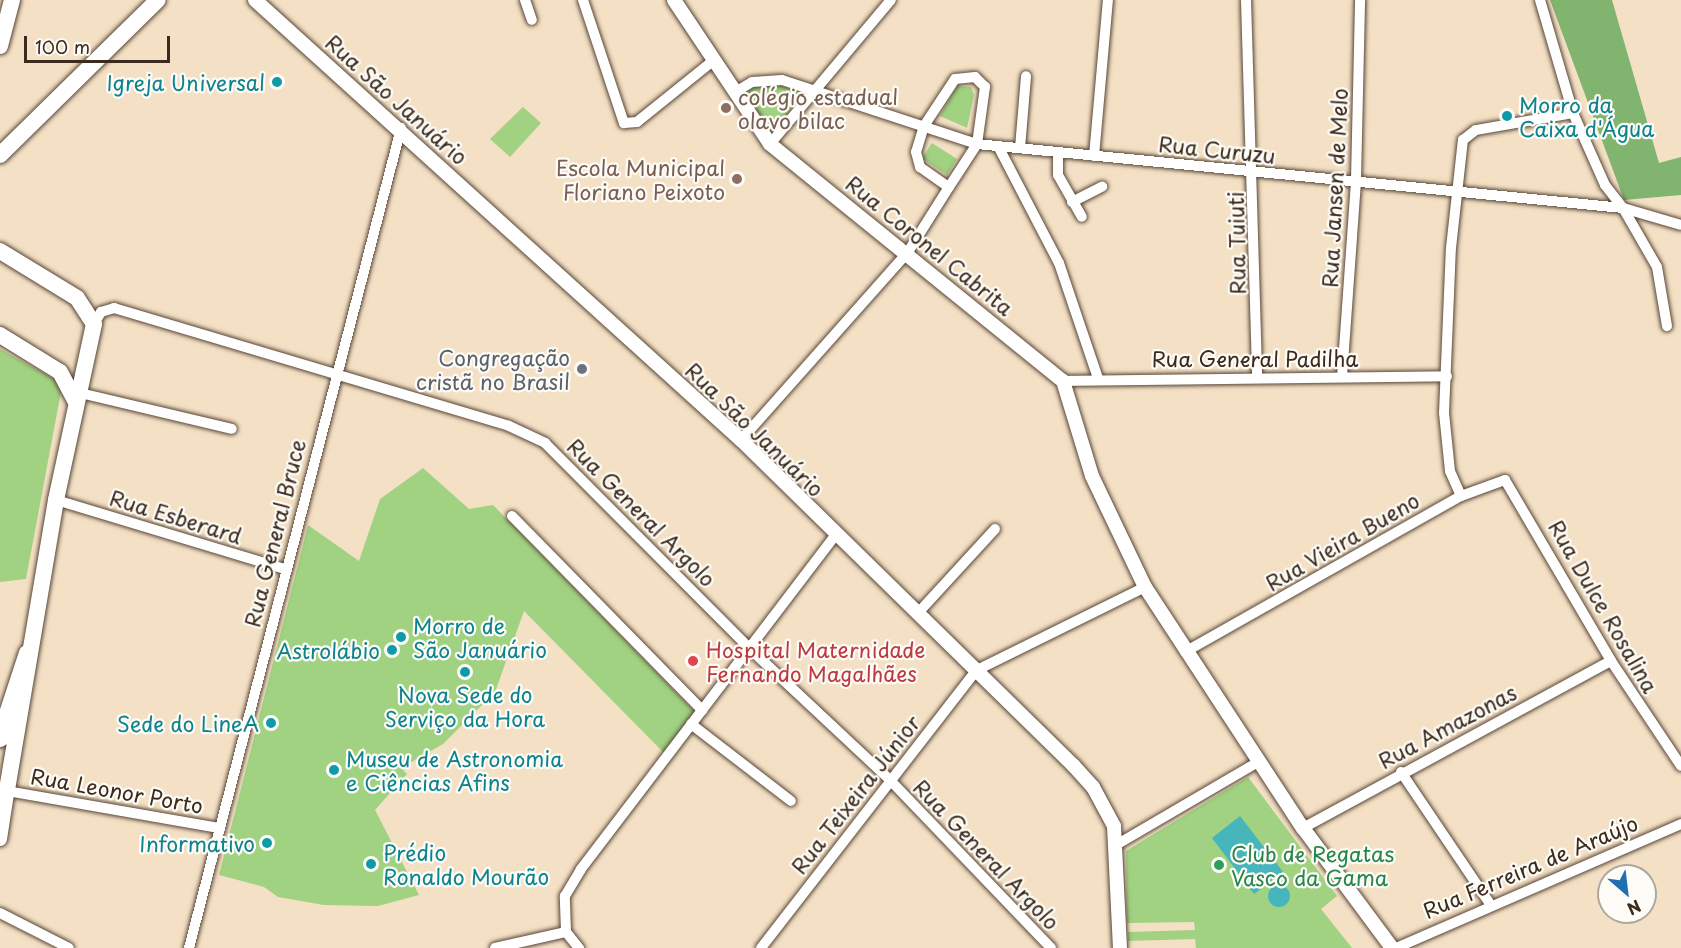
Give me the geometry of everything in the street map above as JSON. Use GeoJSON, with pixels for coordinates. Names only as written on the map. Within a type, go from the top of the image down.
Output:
{"type":"FeatureCollection","features":[{"type":"Feature","properties":{"kind":"highway"},"geometry":{"type":"LineString","coordinates":[[0,738],[28,653]]}},
{"type":"Feature","properties":{"kind":"main road"},"geometry":{"type":"LineString","coordinates":[[0,46],[2,27],[12,0]]}},
{"type":"Feature","properties":{"kind":"main road"},"geometry":{"type":"LineString","coordinates":[[2,149],[150,4]]}},
{"type":"Feature","properties":{"kind":"main road"},"geometry":{"type":"LineString","coordinates":[[0,251],[77,298],[94,324],[75,396],[4,798]]}},
{"type":"Feature","properties":{"kind":"main road"},"geometry":{"type":"LineString","coordinates":[[0,335],[60,372],[75,396]]}},
{"type":"Feature","properties":{"kind":"street","name":"Rua São Januário"},"geometry":{"type":"LineString","coordinates":[[255,0],[401,128],[741,440],[835,535],[977,670],[1093,787],[1114,826],[1120,948]]}},
{"type":"Feature","properties":{"kind":"street"},"geometry":{"type":"LineString","coordinates":[[525,0],[532,20]]}},
{"type":"Feature","properties":{"kind":"street"},"geometry":{"type":"LineString","coordinates":[[583,0],[624,123],[637,122],[714,60]]}},
{"type":"Feature","properties":{"kind":"street"},"geometry":{"type":"LineString","coordinates":[[674,0],[737,91],[770,144],[891,0]]}},
{"type":"Feature","properties":{"kind":"street"},"geometry":{"type":"LineString","coordinates":[[1094,156],[1108,0]]}},
{"type":"Feature","properties":{"kind":"street","name":"Rua Tuiuti"},"geometry":{"type":"LineString","coordinates":[[1246,0],[1254,173],[1257,378]]}},
{"type":"Feature","properties":{"kind":"street","name":"Rua Jansen de Melo"},"geometry":{"type":"LineString","coordinates":[[1342,377],[1356,180],[1360,0]]}},
{"type":"Feature","properties":{"kind":"street"},"geometry":{"type":"LineString","coordinates":[[1540,0],[1573,112],[1605,185],[1623,208],[1657,267],[1667,326]]}},
{"type":"Feature","properties":{"kind":"street"},"geometry":{"type":"LineString","coordinates":[[1020,148],[1026,76]]}},
{"type":"Feature","properties":{"kind":"street"},"geometry":{"type":"LineString","coordinates":[[741,440],[908,252],[949,188],[977,144],[985,87],[975,77],[955,79],[924,126],[917,163],[949,188]]}},
{"type":"Feature","properties":{"kind":"street","name":"Rua Curuzu"},"geometry":{"type":"LineString","coordinates":[[737,91],[771,78],[977,144],[1623,208],[1681,225]]}},
{"type":"Feature","properties":{"kind":"street"},"geometry":{"type":"LineString","coordinates":[[1461,496],[1445,443],[1458,190],[1467,134],[1573,112]]}},
{"type":"Feature","properties":{"kind":"street","name":"Rua General Bruce"},"geometry":{"type":"LineString","coordinates":[[189,948],[335,375],[401,128]]}},
{"type":"Feature","properties":{"kind":"street","name":"Rua Coronel Cabrita"},"geometry":{"type":"LineString","coordinates":[[770,144],[908,252],[1063,381]]}},
{"type":"Feature","properties":{"kind":"street"},"geometry":{"type":"LineString","coordinates":[[998,146],[1059,263],[1098,378]]}},
{"type":"Feature","properties":{"kind":"street"},"geometry":{"type":"LineString","coordinates":[[1058,152],[1058,176],[1082,217]]}},
{"type":"Feature","properties":{"kind":"street"},"geometry":{"type":"LineString","coordinates":[[1072,202],[1102,187]]}},
{"type":"Feature","properties":{"kind":"street","name":"Rua General Argolo"},"geometry":{"type":"LineString","coordinates":[[94,324],[101,312],[114,308],[509,426],[545,443],[748,647],[889,779],[1050,948]]}},
{"type":"Feature","properties":{"kind":"street","name":"Rua General Padilha"},"geometry":{"type":"LineString","coordinates":[[1063,381],[1098,378],[1447,376]]}},
{"type":"Feature","properties":{"kind":"street"},"geometry":{"type":"LineString","coordinates":[[1063,381],[1092,477],[1145,587],[1185,652],[1302,828],[1394,948]]}},
{"type":"Feature","properties":{"kind":"street"},"geometry":{"type":"LineString","coordinates":[[75,396],[232,429]]}},
{"type":"Feature","properties":{"kind":"street","name":"Rua Vieira Bueno"},"geometry":{"type":"LineString","coordinates":[[1185,652],[1461,496],[1505,480],[1517,493]]}},
{"type":"Feature","properties":{"kind":"street","name":"Rua Dulce Rosalina"},"geometry":{"type":"LineString","coordinates":[[1517,493],[1611,661],[1681,766]]}},
{"type":"Feature","properties":{"kind":"street","name":"Rua Esberard"},"geometry":{"type":"LineString","coordinates":[[56,500],[285,569]]}},
{"type":"Feature","properties":{"kind":"street"},"geometry":{"type":"LineString","coordinates":[[512,516],[702,710]]}},
{"type":"Feature","properties":{"kind":"street"},"geometry":{"type":"LineString","coordinates":[[918,613],[995,529]]}},
{"type":"Feature","properties":{"kind":"street"},"geometry":{"type":"LineString","coordinates":[[579,948],[566,932],[567,890],[748,647],[835,535]]}},
{"type":"Feature","properties":{"kind":"street","name":"Rua Teixeira Júnior"},"geometry":{"type":"LineString","coordinates":[[761,948],[889,779],[977,670],[1145,587]]}},
{"type":"Feature","properties":{"kind":"street","name":"Rua Amazonas"},"geometry":{"type":"LineString","coordinates":[[1302,828],[1401,772],[1611,661]]}},
{"type":"Feature","properties":{"kind":"street"},"geometry":{"type":"LineString","coordinates":[[691,724],[791,801]]}},
{"type":"Feature","properties":{"kind":"street"},"geometry":{"type":"LineString","coordinates":[[1116,844],[1258,762]]}},
{"type":"Feature","properties":{"kind":"street"},"geometry":{"type":"LineString","coordinates":[[1401,772],[1491,904]]}},
{"type":"Feature","properties":{"kind":"street"},"geometry":{"type":"LineString","coordinates":[[0,839],[4,798]]}},
{"type":"Feature","properties":{"kind":"street","name":"Rua Leonor Porto"},"geometry":{"type":"LineString","coordinates":[[4,798],[220,828]]}},
{"type":"Feature","properties":{"kind":"street","name":"Rua Ferreira de Araújo"},"geometry":{"type":"LineString","coordinates":[[1394,948],[1491,904],[1681,824]]}},
{"type":"Feature","properties":{"kind":"street"},"geometry":{"type":"LineString","coordinates":[[0,913],[69,948]]}},
{"type":"Feature","properties":{"kind":"street"},"geometry":{"type":"LineString","coordinates":[[495,948],[566,932]]}},
{"type":"Feature","properties":{"kind":"green space"},"geometry":{"type":"Polygon","coordinates":[[[1550,0],[1612,0],[1659,163],[1681,157],[1681,195],[1624,200],[1550,0]]]}},
{"type":"Feature","properties":{"kind":"green space"},"geometry":{"type":"Polygon","coordinates":[[[763,83],[793,86],[800,97],[773,131],[766,130],[768,118],[758,117],[745,96],[746,90],[763,83]]]}},
{"type":"Feature","properties":{"kind":"green space"},"geometry":{"type":"Polygon","coordinates":[[[957,86],[971,87],[974,95],[967,128],[940,116],[957,86]]]}},
{"type":"Feature","properties":{"kind":"green space"},"geometry":{"type":"Polygon","coordinates":[[[523,107],[541,123],[510,157],[490,139],[523,107]]]}},
{"type":"Feature","properties":{"kind":"green space"},"geometry":{"type":"Polygon","coordinates":[[[932,143],[957,159],[947,175],[922,158],[932,143]]]}},
{"type":"Feature","properties":{"kind":"green space"},"geometry":{"type":"Polygon","coordinates":[[[0,349],[56,380],[61,392],[26,579],[0,582],[0,349]]]}},
{"type":"Feature","properties":{"kind":"green space"},"geometry":{"type":"Polygon","coordinates":[[[423,468],[469,509],[493,505],[696,713],[665,754],[524,611],[495,692],[443,744],[401,768],[407,774],[375,810],[419,895],[378,906],[324,905],[278,897],[264,887],[219,875],[308,525],[359,561],[380,499],[423,468]]]}},
{"type":"Feature","properties":{"kind":"green space","name":"Club de Regatas Vasco da Gama"},"geometry":{"type":"Polygon","coordinates":[[[1248,777],[1337,896],[1321,909],[1352,948],[1196,948],[1195,939],[1128,941],[1128,932],[1195,930],[1194,922],[1127,923],[1126,851],[1248,777]]]}},
{"type":"Feature","properties":{"kind":"water"},"geometry":{"type":"Polygon","coordinates":[[[1240,816],[1283,872],[1254,894],[1212,838],[1240,816]]]}},
{"type":"Feature","properties":{"kind":"water"},"geometry":{"type":"Polygon","coordinates":[[[1275,885],[1283,885],[1290,892],[1290,900],[1283,907],[1275,907],[1268,900],[1268,892],[1275,885]]]}},
{"type":"Feature","properties":{"kind":"place","name":"Igreja Universal"},"geometry":{"type":"Point","coordinates":[277,82]}},
{"type":"Feature","properties":{"kind":"place","name":"colégio estadual olavo bilac"},"geometry":{"type":"Point","coordinates":[726,108]}},
{"type":"Feature","properties":{"kind":"place","name":"Morro da Caixa d'Água"},"geometry":{"type":"Point","coordinates":[1507,116]}},
{"type":"Feature","properties":{"kind":"place","name":"Escola Municipal Floriano Peixoto"},"geometry":{"type":"Point","coordinates":[737,179]}},
{"type":"Feature","properties":{"kind":"place","name":"Congregação cristã no Brasil"},"geometry":{"type":"Point","coordinates":[582,369]}},
{"type":"Feature","properties":{"kind":"place","name":"Morro de São Januário"},"geometry":{"type":"Point","coordinates":[401,637]}},
{"type":"Feature","properties":{"kind":"place","name":"Astrolábio"},"geometry":{"type":"Point","coordinates":[392,650]}},
{"type":"Feature","properties":{"kind":"place","name":"Hospital Maternidade Fernando Magalhães"},"geometry":{"type":"Point","coordinates":[693,661]}},
{"type":"Feature","properties":{"kind":"place","name":"Nova Sede do Serviço da Hora"},"geometry":{"type":"Point","coordinates":[465,672]}},
{"type":"Feature","properties":{"kind":"place","name":"Sede do LineA"},"geometry":{"type":"Point","coordinates":[271,723]}},
{"type":"Feature","properties":{"kind":"place","name":"Museu de Astronomia e Ciências Afins"},"geometry":{"type":"Point","coordinates":[334,770]}},
{"type":"Feature","properties":{"kind":"place","name":"Informativo"},"geometry":{"type":"Point","coordinates":[267,843]}},
{"type":"Feature","properties":{"kind":"place","name":"Prédio Ronaldo Mourão"},"geometry":{"type":"Point","coordinates":[371,864]}},
{"type":"Feature","properties":{"kind":"place","name":"Club de Regatas Vasco da Gama"},"geometry":{"type":"Point","coordinates":[1219,865]}}]}
